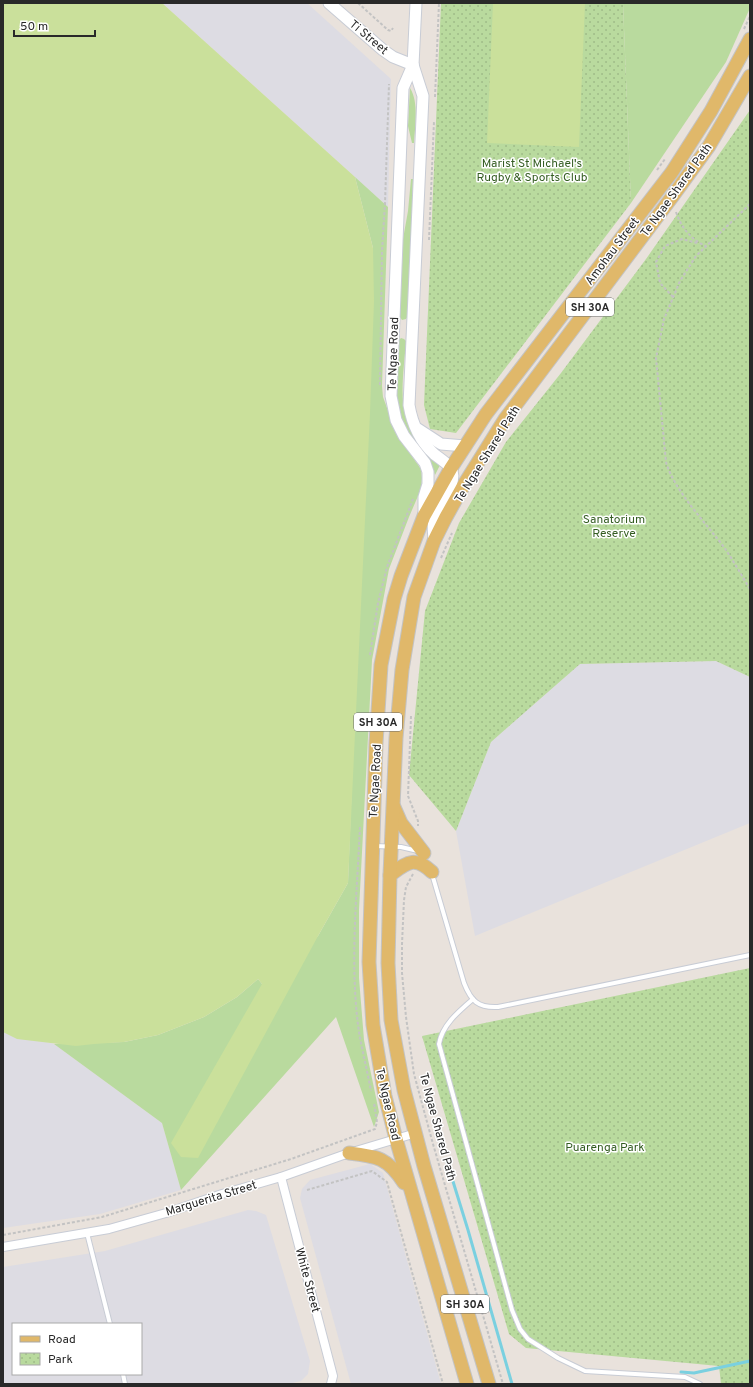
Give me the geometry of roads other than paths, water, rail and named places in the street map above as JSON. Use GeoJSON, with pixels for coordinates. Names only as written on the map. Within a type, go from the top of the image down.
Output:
{"type":"FeatureCollection","features":[{"type":"Feature","properties":{"kind":"main road","name":"Amohau Street"},"geometry":{"type":"LineString","coordinates":[[424,516],[451,468],[486,414],[672,172],[711,111],[747,34]]}},
{"type":"Feature","properties":{"kind":"main road","name":"Amohau Street"},"geometry":{"type":"LineString","coordinates":[[434,541],[464,483],[505,419],[676,191],[708,146],[750,76]]}},
{"type":"Feature","properties":{"kind":"main road","name":"Te Ngae Road"},"geometry":{"type":"LineString","coordinates":[[424,516],[409,552],[396,591],[381,665],[372,846],[369,962],[370,993],[372,1025],[385,1096],[411,1193],[467,1384]]}},
{"type":"Feature","properties":{"kind":"main road","name":"Te Ngae Road"},"geometry":{"type":"LineString","coordinates":[[434,541],[418,583],[402,670],[396,738],[390,875],[388,962],[391,1020],[404,1090],[424,1166],[489,1384]]}},
{"type":"Feature","properties":{"kind":"main road"},"geometry":{"type":"LineString","coordinates":[[393,806],[401,823],[425,855]]}},
{"type":"Feature","properties":{"kind":"main road"},"geometry":{"type":"LineString","coordinates":[[390,875],[411,861],[420,863],[431,869]]}},
{"type":"Feature","properties":{"kind":"main road"},"geometry":{"type":"LineString","coordinates":[[349,1154],[370,1156],[383,1160],[396,1170],[411,1193]]}},
{"type":"Feature","properties":{"kind":"street","name":"Ti Street"},"geometry":{"type":"LineString","coordinates":[[330,3],[383,50],[393,57],[413,65]]}},
{"type":"Feature","properties":{"kind":"street","name":"Te Ngae Road"},"geometry":{"type":"LineString","coordinates":[[416,3],[413,65],[422,96],[409,405],[411,417],[422,439],[431,451],[451,468],[451,487],[434,520],[434,541]]}},
{"type":"Feature","properties":{"kind":"street","name":"Te Ngae Road"},"geometry":{"type":"LineString","coordinates":[[413,65],[403,88],[391,396],[396,420],[404,436],[425,463],[428,472],[428,484],[424,497],[424,516]]}},
{"type":"Feature","properties":{"kind":"street"},"geometry":{"type":"LineString","coordinates":[[400,171],[420,172]]}},
{"type":"Feature","properties":{"kind":"street"},"geometry":{"type":"LineString","coordinates":[[394,327],[412,329]]}},
{"type":"Feature","properties":{"kind":"street"},"geometry":{"type":"LineString","coordinates":[[416,427],[442,444],[465,446]]}},
{"type":"Feature","properties":{"kind":"street","name":"Marguerita Street"},"geometry":{"type":"LineString","coordinates":[[3,1247],[109,1229],[281,1177],[416,1132]]}},
{"type":"Feature","properties":{"kind":"street","name":"White Street"},"geometry":{"type":"LineString","coordinates":[[281,1177],[333,1376],[331,1384]]}},
{"type":"Feature","properties":{"kind":"lane"},"geometry":{"type":"LineString","coordinates":[[372,846],[410,848],[425,855]]}},
{"type":"Feature","properties":{"kind":"lane"},"geometry":{"type":"LineString","coordinates":[[431,869],[464,983],[473,999],[478,1004],[483,1006],[498,1007],[750,955]]}},
{"type":"Feature","properties":{"kind":"lane"},"geometry":{"type":"LineString","coordinates":[[473,999],[453,1017],[440,1037],[439,1044],[512,1310],[520,1329],[528,1339],[558,1358],[586,1371],[685,1377],[700,1384]]}},
{"type":"Feature","properties":{"kind":"lane"},"geometry":{"type":"LineString","coordinates":[[87,1233],[110,1323]]}},
{"type":"Feature","properties":{"kind":"waterway"},"geometry":{"type":"LineString","coordinates":[[447,1162],[512,1384]]}},
{"type":"Feature","properties":{"kind":"waterway"},"geometry":{"type":"LineString","coordinates":[[681,1372],[694,1373],[750,1361]]}},
{"type":"Feature","properties":{"kind":"park label","name":"Marist St Michael's Rugby & Sports Club"},"geometry":{"type":"Point","coordinates":[532,170]}},
{"type":"Feature","properties":{"kind":"park label","name":"Sanatorium Reserve"},"geometry":{"type":"Point","coordinates":[614,526]}},
{"type":"Feature","properties":{"kind":"park label","name":"Puarenga Park"},"geometry":{"type":"Point","coordinates":[605,1147]}}]}
